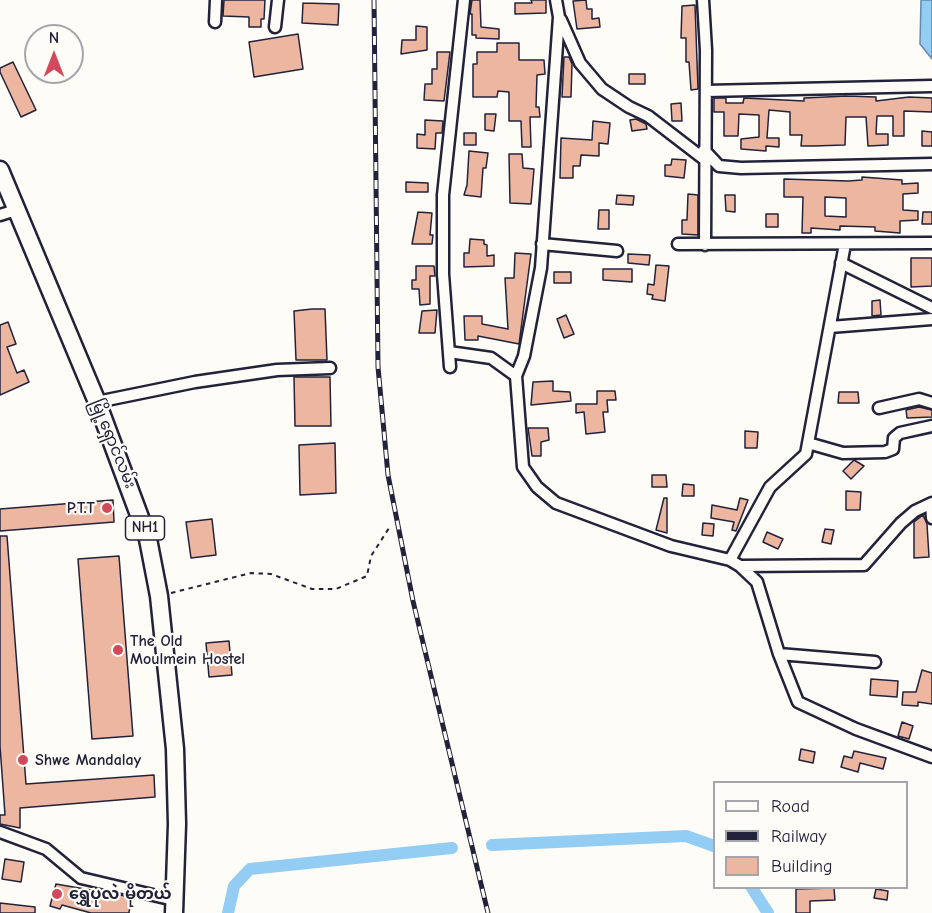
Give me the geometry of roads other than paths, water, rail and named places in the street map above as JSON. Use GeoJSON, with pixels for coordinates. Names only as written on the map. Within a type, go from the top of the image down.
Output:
{"type":"FeatureCollection","features":[{"type":"Feature","properties":{"kind":"highway","name":"မြို့ရှောင်လမ်း"},"geometry":{"type":"LineString","coordinates":[[0,170],[140,509],[148,539],[159,596],[175,749],[177,824],[174,906]]}},
{"type":"Feature","properties":{"kind":"street"},"geometry":{"type":"LineString","coordinates":[[215,22],[216,0]]}},
{"type":"Feature","properties":{"kind":"street"},"geometry":{"type":"LineString","coordinates":[[275,27],[278,0]]}},
{"type":"Feature","properties":{"kind":"street"},"geometry":{"type":"LineString","coordinates":[[450,367],[443,274],[443,195],[464,0]]}},
{"type":"Feature","properties":{"kind":"street"},"geometry":{"type":"LineString","coordinates":[[556,0],[559,17],[541,268],[524,356],[516,376],[523,467],[537,487],[556,503],[671,546],[730,560],[740,566],[757,582],[779,654],[798,702],[856,729],[932,757]]}},
{"type":"Feature","properties":{"kind":"street"},"geometry":{"type":"LineString","coordinates":[[703,0],[706,91],[705,245]]}},
{"type":"Feature","properties":{"kind":"street"},"geometry":{"type":"LineString","coordinates":[[559,17],[580,63],[602,89],[629,107],[648,116],[719,166],[741,168],[932,164]]}},
{"type":"Feature","properties":{"kind":"street"},"geometry":{"type":"LineString","coordinates":[[706,91],[932,86]]}},
{"type":"Feature","properties":{"kind":"street"},"geometry":{"type":"LineString","coordinates":[[0,215],[16,210]]}},
{"type":"Feature","properties":{"kind":"street"},"geometry":{"type":"LineString","coordinates":[[678,244],[932,243]]}},
{"type":"Feature","properties":{"kind":"street"},"geometry":{"type":"LineString","coordinates":[[542,244],[617,251]]}},
{"type":"Feature","properties":{"kind":"street"},"geometry":{"type":"LineString","coordinates":[[730,560],[770,487],[806,454],[844,244]]}},
{"type":"Feature","properties":{"kind":"street"},"geometry":{"type":"LineString","coordinates":[[841,262],[932,308]]}},
{"type":"Feature","properties":{"kind":"street"},"geometry":{"type":"LineString","coordinates":[[830,327],[932,319]]}},
{"type":"Feature","properties":{"kind":"street"},"geometry":{"type":"LineString","coordinates":[[449,352],[491,358],[516,376]]}},
{"type":"Feature","properties":{"kind":"street"},"geometry":{"type":"LineString","coordinates":[[97,402],[195,382],[277,370],[330,368]]}},
{"type":"Feature","properties":{"kind":"street"},"geometry":{"type":"LineString","coordinates":[[879,408],[919,399],[932,403]]}},
{"type":"Feature","properties":{"kind":"street"},"geometry":{"type":"LineString","coordinates":[[808,443],[843,453],[885,452],[893,449],[894,438],[900,433],[932,426]]}},
{"type":"Feature","properties":{"kind":"street"},"geometry":{"type":"LineString","coordinates":[[740,566],[864,565],[901,523],[915,511],[932,503],[932,518]]}},
{"type":"Feature","properties":{"kind":"street"},"geometry":{"type":"LineString","coordinates":[[779,654],[875,662]]}},
{"type":"Feature","properties":{"kind":"street"},"geometry":{"type":"LineString","coordinates":[[0,832],[46,849],[81,879],[174,906]]}},
{"type":"Feature","properties":{"kind":"water"},"geometry":{"type":"Polygon","coordinates":[[[921,0],[932,0],[932,59],[920,44],[921,0]]]}},
{"type":"Feature","properties":{"kind":"waterway"},"geometry":{"type":"LineString","coordinates":[[492,845],[686,836],[713,846]]}},
{"type":"Feature","properties":{"kind":"waterway"},"geometry":{"type":"LineString","coordinates":[[228,913],[234,886],[250,869],[452,848]]}},
{"type":"Feature","properties":{"kind":"waterway"},"geometry":{"type":"LineString","coordinates":[[753,889],[768,913]]}},
{"type":"Feature","properties":{"kind":"railway"},"geometry":{"type":"LineString","coordinates":[[374,0],[378,367],[388,475],[413,601],[488,913]]}},
{"type":"Feature","properties":{"kind":"place","name":"P.T.T"},"geometry":{"type":"Point","coordinates":[107,508]}},
{"type":"Feature","properties":{"kind":"place","name":"The Old Moulmein Hostel"},"geometry":{"type":"Point","coordinates":[118,650]}},
{"type":"Feature","properties":{"kind":"place","name":"Shwe Mandalay"},"geometry":{"type":"Point","coordinates":[23,760]}},
{"type":"Feature","properties":{"kind":"place","name":"ရွှေပုလဲ မိုတယ်"},"geometry":{"type":"Point","coordinates":[57,894]}}]}
